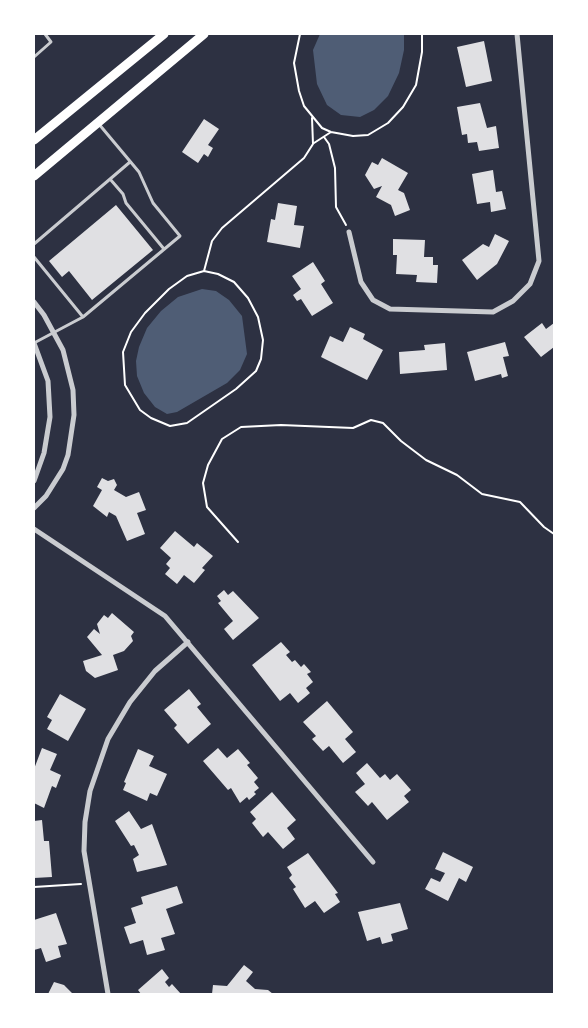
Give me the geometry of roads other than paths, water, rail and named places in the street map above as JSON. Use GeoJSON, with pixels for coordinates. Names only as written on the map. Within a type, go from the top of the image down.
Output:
{"type":"FeatureCollection","features":[{"type":"Feature","properties":{"kind":"main road"},"geometry":{"type":"LineString","coordinates":[[34,140],[164,34]]}},
{"type":"Feature","properties":{"kind":"main road"},"geometry":{"type":"LineString","coordinates":[[34,176],[204,34]]}},
{"type":"Feature","properties":{"kind":"street"},"geometry":{"type":"LineString","coordinates":[[349,232],[361,282],[373,300],[390,310],[493,312],[513,301],[530,284],[539,261],[517,34]]}},
{"type":"Feature","properties":{"kind":"street"},"geometry":{"type":"LineString","coordinates":[[34,302],[54,332],[63,350],[73,390],[72,436],[68,455],[55,484],[34,508]]}},
{"type":"Feature","properties":{"kind":"street"},"geometry":{"type":"LineString","coordinates":[[34,343],[48,380],[50,417],[44,452],[34,481]]}},
{"type":"Feature","properties":{"kind":"street"},"geometry":{"type":"LineString","coordinates":[[34,528],[155,608],[188,642],[373,862]]}},
{"type":"Feature","properties":{"kind":"street"},"geometry":{"type":"LineString","coordinates":[[108,994],[88,884],[84,850],[85,822],[90,791],[108,739],[142,686],[167,659],[188,642]]}},
{"type":"Feature","properties":{"kind":"lane"},"geometry":{"type":"LineString","coordinates":[[34,57],[51,42],[44,34]]}},
{"type":"Feature","properties":{"kind":"lane"},"geometry":{"type":"LineString","coordinates":[[34,343],[83,317],[180,236],[153,203],[139,172],[98,123]]}},
{"type":"Feature","properties":{"kind":"lane"},"geometry":{"type":"LineString","coordinates":[[34,244],[130,162]]}},
{"type":"Feature","properties":{"kind":"lane"},"geometry":{"type":"LineString","coordinates":[[110,179],[123,194],[126,203],[164,249]]}},
{"type":"Feature","properties":{"kind":"lane"},"geometry":{"type":"LineString","coordinates":[[34,257],[83,317]]}},
{"type":"Feature","properties":{"kind":"water"},"geometry":{"type":"Polygon","coordinates":[[[320,34],[404,34],[404,50],[399,73],[388,96],[374,110],[360,117],[341,115],[327,105],[317,84],[313,50],[320,34]]]}},
{"type":"Feature","properties":{"kind":"water"},"geometry":{"type":"Polygon","coordinates":[[[202,289],[216,291],[229,300],[242,316],[247,354],[240,370],[227,383],[177,412],[167,414],[155,407],[144,393],[137,376],[136,361],[139,347],[147,328],[161,311],[178,297],[202,289]]]}}]}
